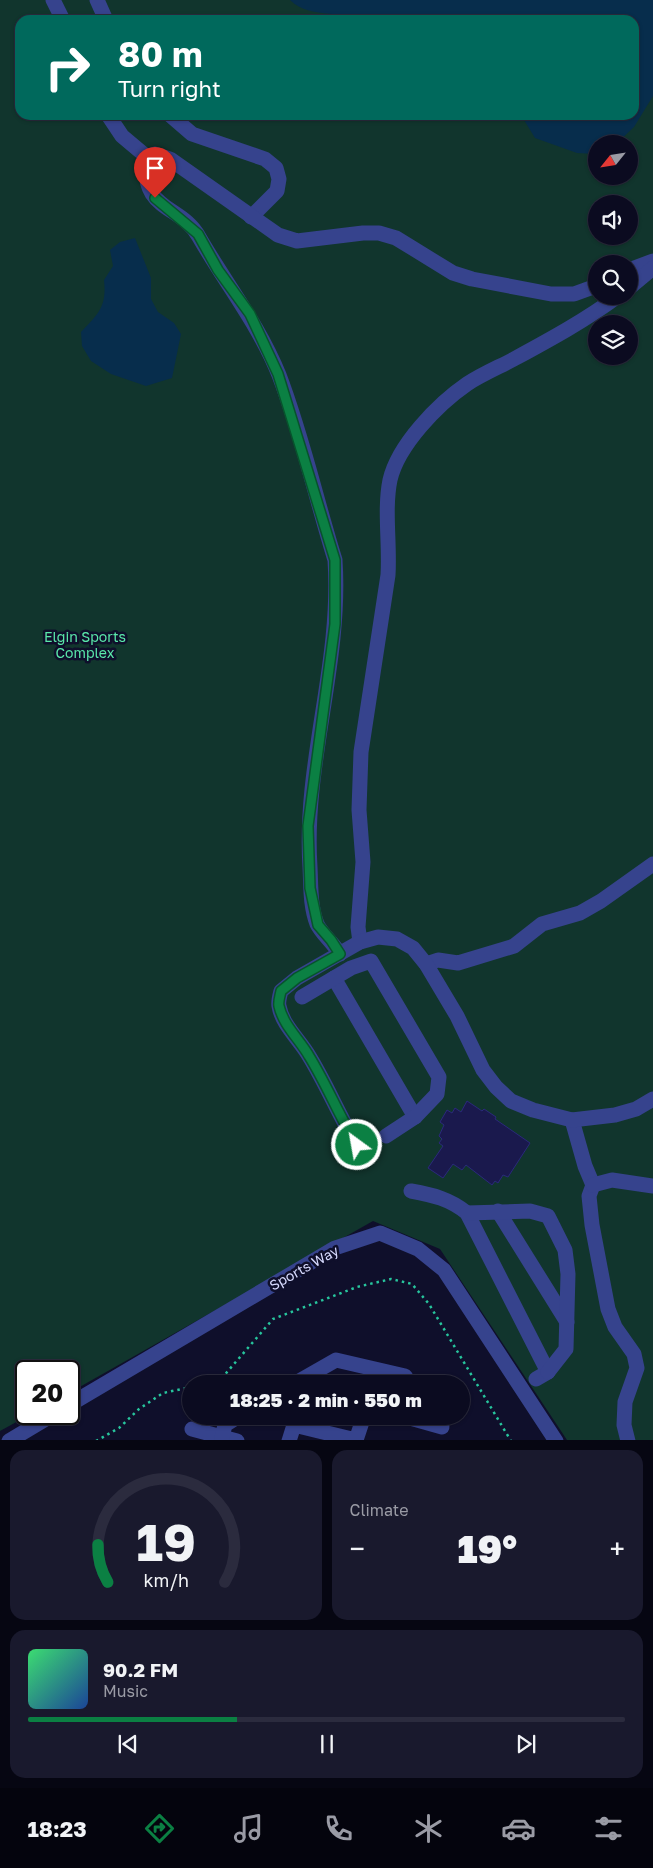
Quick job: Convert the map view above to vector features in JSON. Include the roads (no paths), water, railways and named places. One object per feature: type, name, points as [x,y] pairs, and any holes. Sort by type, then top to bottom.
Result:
[{"type":"street","points":[[53,0],[60,15]]},
{"type":"street","points":[[97,0],[104,15]]},
{"type":"street","points":[[111,120],[122,136],[147,157],[148,184],[155,198],[198,234],[218,270],[250,314],[278,374],[335,560],[337,583],[335,627],[308,826],[310,888],[318,925],[340,954]]},
{"type":"street","points":[[176,120],[192,134],[265,159],[276,168],[280,179],[277,191],[251,217]]},
{"type":"street","points":[[147,157],[155,154],[170,159],[278,235],[297,241],[363,233],[379,233],[396,238],[453,274],[551,294],[574,294],[588,289]]},
{"type":"street","points":[[638,266],[653,260]]},
{"type":"street","points":[[638,280],[653,268]]},
{"type":"street","points":[[360,942],[358,928],[363,862],[358,810],[361,752],[364,719],[388,575],[390,543],[387,500],[390,479],[398,458],[428,419],[467,384],[550,339],[604,305]]},
{"type":"street","points":[[426,964],[438,960],[458,963],[514,946],[542,924],[580,913],[601,901],[653,864]]},
{"type":"street","points":[[357,1145],[308,1054],[290,1030],[278,1006],[281,991],[297,978],[360,942],[378,937],[396,939],[413,948],[426,964],[457,1016],[483,1070],[496,1087],[512,1101],[533,1110],[572,1120],[615,1115],[636,1109],[653,1099]]},
{"type":"street","points":[[302,997],[351,968],[371,961],[438,1077],[437,1094],[415,1117],[386,1136]]},
{"type":"street","points":[[334,978],[415,1117]]},
{"type":"street","points":[[572,1120],[585,1166],[593,1184],[589,1196],[591,1215],[608,1309],[615,1327],[634,1354],[637,1368],[625,1402],[624,1425],[628,1440]]},
{"type":"street","points":[[593,1184],[612,1180],[653,1186]]},
{"type":"street","points":[[412,1191],[436,1195],[454,1203],[467,1213],[542,1375],[566,1349],[568,1274],[565,1250],[548,1216],[530,1211],[467,1213]]},
{"type":"street","points":[[498,1211],[567,1322]]},
{"type":"street","name":"Sports Way","points":[[80,1399],[335,1248],[380,1233],[418,1249],[444,1270],[556,1440]]},
{"type":"street","points":[[311,1375],[336,1360],[401,1375]]},
{"type":"street","points":[[9,1440],[35,1425]]},
{"type":"street","points":[[225,1425],[230,1439]]},
{"type":"street","points":[[289,1440],[294,1425]]},
{"type":"street","points":[[310,1425],[356,1440],[361,1425]]},
{"type":"street","points":[[192,1429],[230,1439]]},
{"type":"water","points":[[290,0],[653,0],[653,96],[639,119],[639,15],[352,15],[308,10]]},
{"type":"water","points":[[524,120],[638,120],[626,135],[588,135],[588,154],[577,153],[535,138]]},
{"type":"water","points":[[135,238],[151,278],[151,299],[158,312],[174,323],[181,334],[172,378],[146,386],[111,374],[91,361],[82,346],[81,332],[97,315],[103,304],[104,280],[113,266],[110,250],[120,242]]},
{"type":"park label","name":"Elgin Sports Complex","points":[[85,646]]}]
